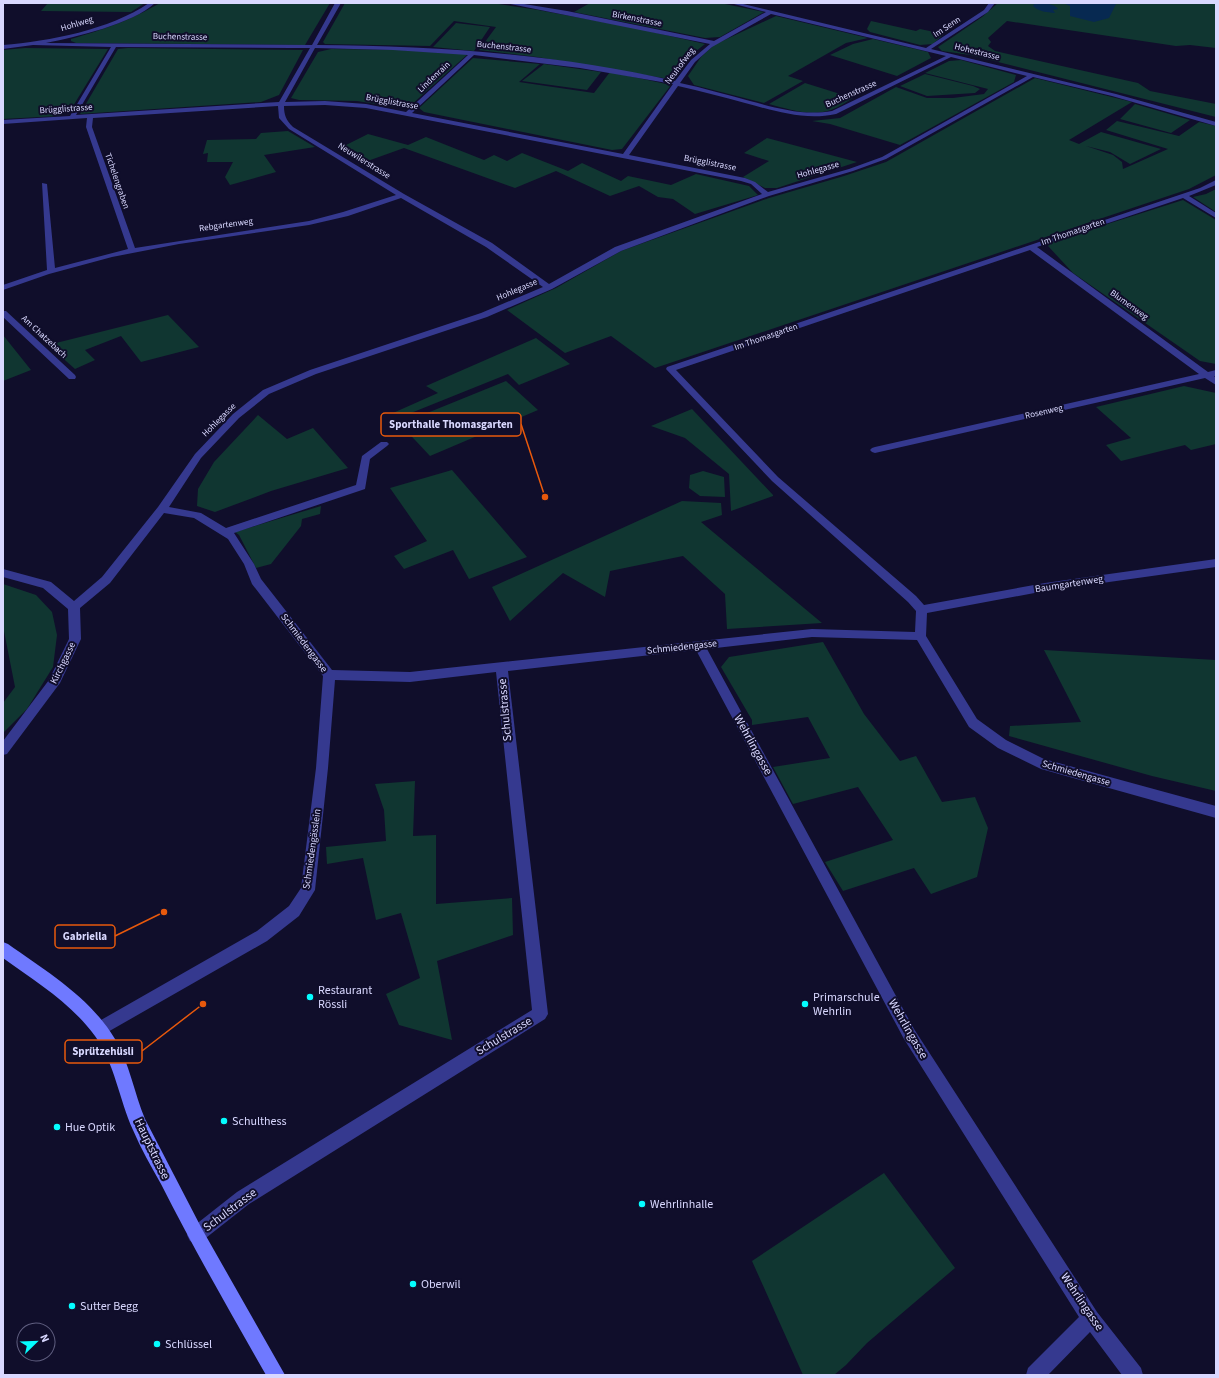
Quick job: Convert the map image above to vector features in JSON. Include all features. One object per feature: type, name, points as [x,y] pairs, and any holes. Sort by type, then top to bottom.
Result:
[{"type":"main road","name":"Hauptstrasse","points":[[3,949],[67,995],[99,1029],[110,1045],[121,1070],[130,1103],[139,1125],[196,1235],[276,1375]]},
{"type":"street","name":"Hohlweg","points":[[3,47],[57,40],[119,21],[152,3]]},
{"type":"street","points":[[281,104],[338,3]]},
{"type":"street","name":"Birkenstrasse","points":[[509,3],[526,4],[714,43]]},
{"type":"street","name":"Hohestrasse","points":[[734,3],[1114,95],[1216,124]]},
{"type":"street","name":"Im Senn","points":[[928,49],[986,11],[992,3]]},
{"type":"street","name":"Neuhofweg","points":[[626,155],[693,61],[703,51],[714,43],[770,12]]},
{"type":"street","name":"Buchenstrasse","points":[[35,44],[368,48],[473,53],[567,64],[678,84],[801,116],[825,115],[842,109],[952,56]]},
{"type":"street","points":[[72,117],[116,46]]},
{"type":"street","name":"Lindenrain","points":[[407,114],[473,53]]},
{"type":"street","name":"Hohlegasse","points":[[74,607],[106,580],[162,509],[198,456],[236,416],[266,392],[313,372],[484,315],[550,287],[618,249],[767,195],[851,170],[884,158],[1032,75]]},
{"type":"street","name":"Brügglistrasse","points":[[3,122],[281,104],[347,104],[626,155],[743,179],[752,183],[767,195]]},
{"type":"street","name":"Neuwilerstrasse","points":[[281,104],[280,113],[283,120],[291,128],[402,195],[489,245],[526,272],[550,287]]},
{"type":"street","name":"Tichelengraben","points":[[90,116],[89,127],[132,251]]},
{"type":"street","name":"Im Thomasgarten","points":[[922,610],[912,599],[775,480],[670,369],[1202,189],[1216,182]]},
{"type":"street","points":[[44,184],[51,272]]},
{"type":"street","name":"Rebgartenweg","points":[[3,288],[51,272],[132,251],[179,242],[326,219],[366,208],[402,195]]},
{"type":"street","points":[[1183,195],[1216,216]]},
{"type":"street","name":"Blumenweg","points":[[1030,246],[1213,376]]},
{"type":"street","name":"Am Chatzebach","points":[[3,313],[72,377]]},
{"type":"street","name":"Rosenweg","points":[[874,450],[1213,376]]},
{"type":"street","points":[[224,532],[361,487],[365,458],[384,444]]},
{"type":"street","name":"Schmiedengasse","points":[[162,509],[197,515],[232,536],[249,564],[256,581],[329,675],[410,677],[812,633],[920,636],[973,723],[1002,744],[1042,764],[1216,812]]},
{"type":"street","name":"Baumgartenweg","points":[[922,610],[1045,587],[1216,563]]},
{"type":"street","points":[[3,573],[47,586],[74,607]]},
{"type":"street","name":"Kirchgasse","points":[[3,750],[54,683],[75,639],[74,607]]},
{"type":"street","points":[[920,636],[922,610]]},
{"type":"street","name":"Wehrlingasse","points":[[699,645],[909,1034],[1091,1318],[1134,1375]]},
{"type":"street","name":"Schulstrasse","points":[[196,1235],[243,1198],[540,1014],[522,855],[510,769],[502,668]]},
{"type":"street","name":"Schmiedengässlein","points":[[99,1029],[262,936],[294,911],[308,890],[322,768],[329,675]]},
{"type":"street","points":[[1035,1375],[1091,1318]]},
{"type":"green space","points":[[48,3],[145,3],[131,12],[41,11]]},
{"type":"green space","points":[[160,3],[330,3],[305,45],[76,43],[71,41],[71,39],[127,20]]},
{"type":"green space","points":[[345,3],[492,3],[635,28],[705,44],[686,59],[675,80],[537,57],[479,50],[496,27],[454,21],[430,46],[325,44],[323,42]]},
{"type":"green space","points":[[590,3],[720,3],[764,12],[720,37],[705,38],[574,12]]},
{"type":"green space","points":[[998,3],[1216,3],[1216,48],[1190,45],[1176,46],[1007,21],[988,38],[991,42],[988,46],[995,51],[1138,83],[1150,91],[1216,104],[1216,117],[970,55],[942,51],[938,47],[982,17]]},
{"type":"green space","points":[[776,16],[868,38],[846,43],[788,76],[803,81],[764,103],[694,85],[688,76],[701,57],[714,45]]},
{"type":"green space","points":[[871,21],[916,31],[920,29],[944,34],[933,44],[920,45],[870,32],[867,29]]},
{"type":"green space","points":[[456,23],[490,27],[474,51],[433,47]]},
{"type":"green space","points":[[873,39],[928,52],[931,58],[897,76],[830,55],[853,44]]},
{"type":"green space","points":[[25,48],[108,49],[70,111],[59,116],[3,119],[3,50]]},
{"type":"green space","points":[[118,49],[303,50],[279,95],[261,102],[80,114]]},
{"type":"green space","points":[[331,49],[403,50],[468,54],[410,106],[396,107],[357,101],[299,100],[291,98],[318,52]]},
{"type":"green space","points":[[473,58],[540,64],[519,82],[594,93],[610,72],[671,85],[622,149],[612,150],[424,112],[419,108]]},
{"type":"green space","points":[[961,60],[1016,75],[1014,82],[900,145],[830,124],[812,121],[840,118],[896,87],[927,98],[953,98],[984,94],[988,89],[925,73],[949,61]]},
{"type":"green space","points":[[544,64],[601,72],[587,90],[522,81]]},
{"type":"green space","points":[[925,74],[980,89],[975,93],[927,96],[900,86]]},
{"type":"green space","points":[[1035,78],[1132,102],[1069,140],[1079,144],[1101,132],[1161,149],[1130,164],[1110,152],[1086,146],[1113,155],[1122,162],[1123,169],[1168,149],[1106,130],[1117,121],[1179,136],[1199,122],[1216,126],[1216,175],[1189,189],[655,368],[611,336],[565,353],[507,310],[556,288],[621,251],[769,198],[886,162]]},
{"type":"green space","points":[[805,83],[853,98],[831,110],[816,113],[800,112],[769,104]]},
{"type":"green space","points":[[1135,104],[1190,120],[1171,133],[1120,119]]},
{"type":"green space","points":[[288,131],[315,147],[264,155],[276,172],[230,185],[225,177],[233,162],[207,162],[208,153],[203,154],[207,140],[256,139],[261,133]]},
{"type":"green space","points":[[368,134],[408,145],[426,137],[484,160],[494,155],[507,161],[522,153],[568,171],[582,163],[621,181],[628,176],[671,185],[696,174],[749,186],[758,195],[695,214],[673,199],[658,197],[639,186],[610,196],[556,171],[515,188],[404,148],[362,163],[342,147]]},
{"type":"green space","points":[[767,138],[857,162],[777,188],[765,188],[743,177],[769,161],[744,153]]},
{"type":"green space","points":[[1216,189],[1216,212],[1193,197],[1206,194]]},
{"type":"green space","points":[[1183,200],[1216,220],[1216,364],[1200,361],[1073,273],[1048,246],[1051,242]]},
{"type":"green space","points":[[168,315],[199,347],[141,362],[121,336],[85,350],[95,360],[75,369],[48,345]]},
{"type":"green space","points":[[3,335],[31,370],[3,381]]},
{"type":"green space","points":[[536,338],[570,364],[519,385],[508,374],[396,419],[393,413],[438,393],[426,386]]},
{"type":"green space","points":[[506,381],[538,410],[430,456],[400,424]]},
{"type":"green space","points":[[1184,386],[1216,393],[1216,444],[1191,450],[1185,445],[1121,461],[1106,445],[1131,438],[1096,407]]},
{"type":"green space","points":[[692,409],[773,496],[731,511],[729,474],[685,438],[651,426]]},
{"type":"green space","points":[[258,415],[287,439],[313,428],[348,468],[271,491],[215,512],[197,506],[198,489],[214,462]]},
{"type":"green space","points":[[452,470],[527,557],[469,579],[453,550],[404,569],[394,556],[427,541],[390,488]]},
{"type":"green space","points":[[703,471],[724,477],[725,497],[700,496],[689,488],[690,475]]},
{"type":"green space","points":[[682,501],[721,503],[722,515],[701,522],[822,623],[727,629],[725,594],[683,556],[610,571],[605,597],[563,573],[510,621],[492,587]]},
{"type":"green space","points":[[321,506],[320,514],[302,519],[301,526],[271,564],[256,568],[239,535],[235,532]]},
{"type":"green space","points":[[3,584],[36,595],[52,612],[57,635],[53,667],[27,709],[3,733],[3,703],[15,687],[3,626]]},
{"type":"green space","points":[[823,642],[864,714],[900,761],[916,756],[942,802],[975,797],[988,828],[977,877],[931,894],[914,868],[843,891],[825,862],[893,840],[858,787],[793,804],[773,767],[830,758],[808,717],[752,725],[752,720],[721,667],[729,657]]},
{"type":"green space","points":[[1044,650],[1216,660],[1216,791],[1152,776],[1009,736],[1010,726],[1081,722]]},
{"type":"green space","points":[[415,781],[413,836],[436,835],[436,904],[512,898],[513,935],[437,961],[452,1040],[399,1025],[386,994],[420,978],[401,913],[376,920],[363,858],[327,864],[326,847],[386,841],[384,810],[375,784]]},
{"type":"green space","points":[[884,1173],[955,1268],[867,1343],[834,1375],[803,1375],[752,1261]]},
{"type":"water","points":[[1035,3],[1051,4],[1058,9],[1053,10],[1055,13],[1043,11],[1033,6]]},
{"type":"water","points":[[1063,3],[1116,4],[1109,18],[1094,22],[1070,16],[1070,6]]},
{"type":"place","name":"Sporthalle Thomasgarten","points":[[545,497]]},
{"type":"place","name":"Gabriella","points":[[164,912]]},
{"type":"place","name":"Restaurant Rössli","points":[[310,997]]},
{"type":"place","name":"Sprützehüsli","points":[[203,1004]]},
{"type":"place","name":"Primarschule Wehrlin","points":[[805,1004]]},
{"type":"place","name":"Schulthess","points":[[224,1121]]},
{"type":"place","name":"Hue Optik","points":[[57,1127]]},
{"type":"place","name":"Wehrlinhalle","points":[[642,1204]]},
{"type":"place","name":"Oberwil","points":[[413,1284]]},
{"type":"place","name":"Sutter Begg","points":[[72,1306]]},
{"type":"place","name":"Schlüssel","points":[[157,1344]]}]
